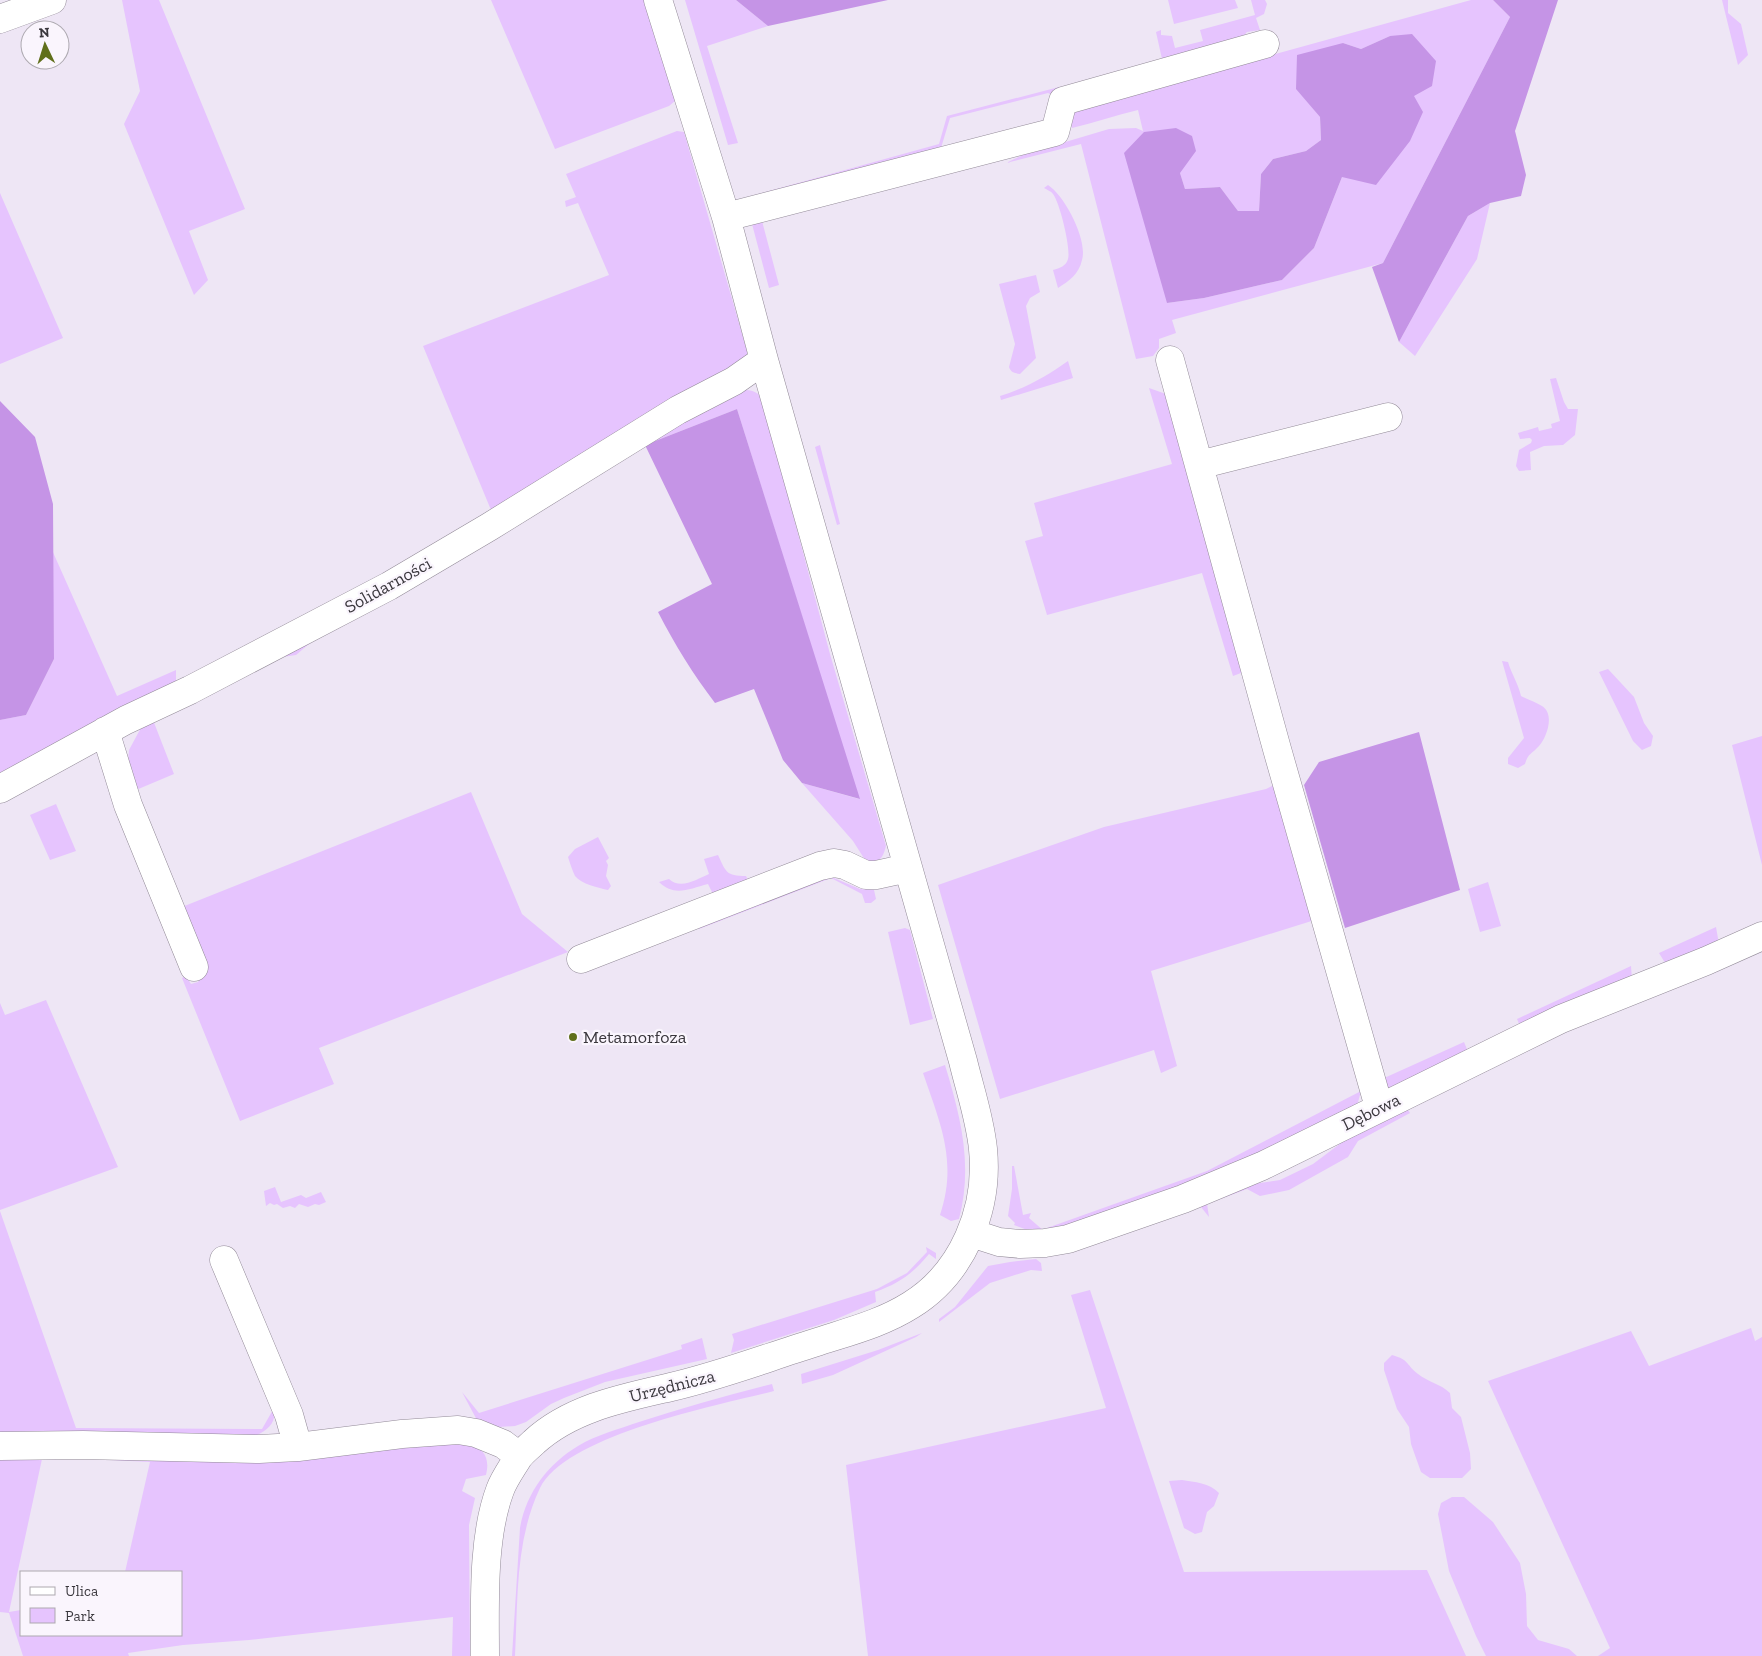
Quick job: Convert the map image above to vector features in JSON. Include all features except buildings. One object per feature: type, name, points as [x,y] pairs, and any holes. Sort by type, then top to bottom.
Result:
[{"type":"street","points":[[0,19],[52,0]]},
{"type":"street","name":"Urzędnicza","points":[[485,1656],[487,1561],[490,1523],[500,1488],[519,1456],[544,1433],[568,1418],[600,1404],[702,1380],[880,1321],[911,1305],[937,1285],[959,1258],[971,1233],[981,1204],[984,1178],[983,1149],[977,1116],[764,360],[726,218],[658,0]]},
{"type":"street","points":[[726,218],[1055,132],[1063,101],[1265,44]]},
{"type":"street","name":"Solidarności","points":[[0,789],[105,730],[190,690],[389,586],[489,527],[678,410],[734,382],[764,360]]},
{"type":"street","points":[[1170,360],[1379,1107]]},
{"type":"street","points":[[1199,465],[1388,417]]},
{"type":"street","points":[[105,730],[128,805],[194,967]]},
{"type":"street","points":[[580,960],[820,866],[834,863],[845,865],[866,875],[908,868]]},
{"type":"street","name":"Dębowa","points":[[971,1233],[999,1242],[1020,1244],[1045,1243],[1068,1239],[1183,1199],[1262,1166],[1560,1019],[1706,961],[1762,936]]},
{"type":"street","points":[[224,1260],[289,1415],[298,1447]]},
{"type":"street","points":[[0,1446],[74,1445],[259,1449],[298,1447],[402,1434],[458,1430],[476,1432],[504,1444],[519,1456]]},
{"type":"green space","points":[[122,0],[159,0],[245,209],[189,231],[208,280],[194,295],[124,124],[140,91]]},
{"type":"green space","points":[[491,0],[645,0],[675,101],[669,106],[555,149]]},
{"type":"green space","points":[[685,0],[736,0],[768,26],[707,46],[738,143],[728,145]]},
{"type":"green space","points":[[1168,0],[1235,0],[1238,8],[1174,24]]},
{"type":"green space","points":[[1251,0],[1265,0],[1267,4],[1264,14],[1256,18],[1260,30],[1247,32],[1239,41],[1162,59],[1156,32],[1161,30],[1161,35],[1172,36],[1175,48],[1203,41],[1200,30],[1255,15]]},
{"type":"green space","points":[[1471,0],[1493,0],[1510,17],[1383,263],[1172,320],[1176,333],[1159,339],[1159,348],[1153,356],[1136,359],[1081,144],[1006,163],[1025,154],[1109,129],[1136,128],[1143,131],[1138,110],[1072,128],[1070,119],[1072,110]],"holes":[[[1390,36],[1414,96],[1342,177],[1314,248],[1282,280],[1204,298],[1167,303],[1177,128],[1180,173],[1185,189],[1220,187],[1238,211],[1259,211],[1261,174],[1273,159],[1306,151],[1321,140],[1320,117],[1296,88],[1343,43],[1361,49]]]},
{"type":"green space","points":[[1722,0],[1728,0],[1728,13],[1741,24],[1748,55],[1738,65]]},
{"type":"green space","points":[[1059,87],[1058,98],[1048,93],[950,118],[941,148],[786,191],[755,195],[939,144],[947,116]]},
{"type":"green space","points":[[677,131],[684,132],[747,351],[747,359],[491,510],[423,346],[609,275],[578,203],[566,207],[565,201],[576,197],[566,174]]},
{"type":"green space","points":[[1048,185],[1068,208],[1074,219],[1082,241],[1083,251],[1081,265],[1076,273],[1070,280],[1058,288],[1053,270],[1066,263],[1069,254],[1062,216],[1056,199],[1052,193],[1044,188]]},
{"type":"green space","points":[[0,193],[63,338],[0,364]]},
{"type":"green space","points":[[1490,203],[1477,259],[1415,356],[1399,342],[1468,216]]},
{"type":"green space","points":[[762,221],[779,285],[769,288],[752,224]]},
{"type":"green space","points":[[1036,275],[1040,292],[1030,298],[1026,306],[1036,358],[1020,374],[1012,372],[1009,367],[1015,344],[999,284]]},
{"type":"green space","points":[[1068,361],[1073,378],[1001,400],[1000,396],[1036,381]]},
{"type":"green space","points":[[1556,378],[1568,409],[1578,409],[1575,435],[1563,445],[1544,446],[1530,452],[1531,470],[1519,471],[1516,466],[1519,450],[1531,443],[1532,440],[1530,438],[1520,439],[1518,433],[1538,427],[1539,431],[1552,428],[1551,424],[1560,421],[1550,379]]},
{"type":"green space","points":[[1149,388],[1166,394],[1249,670],[1233,676],[1202,573],[1047,615],[1025,541],[1043,536],[1034,503],[1172,464]]},
{"type":"green space","points":[[743,390],[754,391],[762,398],[830,654],[886,846],[882,857],[875,861],[867,863],[853,841],[802,783],[859,799],[737,409],[645,445],[642,442]]},
{"type":"green space","points":[[820,445],[840,524],[837,525],[815,447]]},
{"type":"green space","points":[[52,550],[117,696],[176,670],[176,681],[172,687],[0,777],[0,720],[26,715],[54,659]]},
{"type":"green space","points":[[316,638],[296,655],[276,658],[153,720],[174,774],[136,790],[182,907],[471,792],[522,914],[568,952],[319,1048],[334,1084],[240,1121],[182,978],[186,976],[191,984],[198,982],[204,971],[127,772],[129,750],[143,724]]},
{"type":"green space","points":[[1502,661],[1508,662],[1521,696],[1542,706],[1548,714],[1549,720],[1542,742],[1529,756],[1525,764],[1518,768],[1508,764],[1508,758],[1524,738]]},
{"type":"green space","points":[[1608,669],[1634,697],[1644,723],[1653,736],[1651,746],[1642,750],[1633,741],[1599,672]]},
{"type":"green space","points":[[1762,736],[1762,865],[1732,745]]},
{"type":"green space","points":[[1274,785],[1318,919],[1151,971],[1177,1066],[1161,1073],[1154,1050],[1000,1099],[938,885],[1104,827],[1266,789]]},
{"type":"green space","points":[[56,804],[76,851],[50,860],[30,815]]},
{"type":"green space","points":[[598,837],[609,858],[606,861],[608,865],[606,876],[611,886],[608,890],[590,885],[578,879],[574,874],[568,857],[575,849]]},
{"type":"green space","points":[[718,855],[730,874],[746,876],[749,882],[714,896],[708,884],[688,890],[676,891],[665,887],[659,882],[669,879],[679,884],[684,884],[709,874],[704,859]]},
{"type":"green space","points":[[829,876],[860,889],[874,890],[876,899],[871,903],[865,903],[862,894],[831,878],[699,929],[698,925]]},
{"type":"green space","points":[[1488,882],[1501,926],[1480,932],[1468,889]]},
{"type":"green space","points":[[1716,927],[1719,944],[1667,966],[1659,953]]},
{"type":"green space","points":[[905,928],[910,930],[933,1019],[910,1025],[888,932]]},
{"type":"green space","points":[[1631,966],[1632,980],[1521,1028],[1517,1019]]},
{"type":"green space","points":[[46,1000],[118,1167],[0,1210],[0,1003],[5,1015]]},
{"type":"green space","points":[[1464,1042],[1469,1054],[1388,1091],[1382,1079]]},
{"type":"green space","points":[[945,1065],[960,1123],[965,1161],[965,1180],[959,1219],[951,1221],[940,1215],[947,1177],[945,1142],[923,1073]]},
{"type":"green space","points":[[1361,1091],[1357,1106],[1250,1160],[1052,1234],[1030,1231],[1014,1225],[1015,1223],[1008,1216],[1012,1189],[1012,1166],[1014,1166],[1023,1215],[1031,1213],[1029,1218],[1044,1231],[1047,1228],[1207,1171]]},
{"type":"green space","points":[[1406,1107],[1410,1113],[1358,1141],[1348,1157],[1289,1190],[1260,1196],[1247,1189],[1207,1204],[1209,1217],[1201,1207],[1201,1202],[1253,1184],[1280,1180],[1313,1164],[1357,1131]]},
{"type":"green space","points":[[275,1187],[281,1202],[301,1195],[306,1198],[321,1192],[326,1202],[308,1207],[299,1204],[295,1208],[290,1206],[283,1208],[277,1204],[270,1203],[266,1206],[264,1191]]},
{"type":"green space","points":[[0,1211],[76,1428],[262,1429],[274,1408],[275,1413],[271,1425],[257,1435],[0,1437]]},
{"type":"green space","points":[[926,1247],[936,1253],[936,1259],[929,1254],[905,1277],[875,1292],[876,1302],[834,1320],[731,1353],[734,1340],[732,1334],[877,1289],[907,1273],[927,1252]]},
{"type":"green space","points":[[1036,1259],[1041,1263],[1042,1271],[1031,1270],[990,1283],[939,1322],[939,1319],[955,1307],[988,1266]]},
{"type":"green space","points":[[1090,1290],[1184,1572],[1427,1570],[1466,1656],[868,1656],[846,1465],[1106,1408],[1071,1295]]},
{"type":"green space","points":[[1751,1328],[1755,1341],[1762,1337],[1762,1656],[1598,1656],[1610,1648],[1488,1381],[1631,1331],[1649,1366]]},
{"type":"green space","points":[[922,1333],[833,1375],[802,1384],[801,1374],[878,1350]]},
{"type":"green space","points":[[702,1338],[707,1359],[605,1382],[551,1404],[526,1422],[515,1426],[498,1427],[478,1422],[462,1392],[479,1413],[682,1349],[681,1345]]},
{"type":"green space","points":[[1392,1355],[1402,1359],[1418,1374],[1443,1387],[1450,1393],[1452,1408],[1461,1417],[1470,1453],[1471,1469],[1462,1478],[1430,1478],[1421,1472],[1411,1444],[1409,1427],[1397,1409],[1384,1370],[1384,1363]]},
{"type":"green space","points":[[772,1384],[774,1391],[682,1414],[611,1438],[580,1452],[555,1469],[540,1488],[526,1529],[519,1570],[515,1656],[512,1656],[520,1528],[523,1515],[533,1491],[557,1461],[578,1446],[600,1435],[689,1407]]},
{"type":"green space","points":[[440,1440],[475,1446],[485,1456],[487,1464],[486,1475],[466,1479],[462,1491],[475,1498],[469,1525],[470,1656],[452,1656],[453,1617],[249,1640],[183,1645],[128,1653],[129,1656],[23,1656],[9,1613],[0,1612],[0,1454],[58,1453],[56,1460],[42,1459],[9,1612],[20,1610],[20,1636],[182,1636],[182,1571],[125,1571],[150,1462],[111,1460],[111,1454]]},
{"type":"green space","points":[[1182,1480],[1207,1485],[1219,1493],[1214,1506],[1207,1512],[1202,1532],[1195,1534],[1184,1528],[1169,1481]]},
{"type":"green space","points":[[1452,1497],[1464,1497],[1493,1522],[1520,1563],[1526,1594],[1527,1626],[1538,1640],[1569,1649],[1577,1656],[1486,1656],[1449,1571],[1438,1514],[1441,1503]]},
{"type":"shaded area","points":[[736,0],[888,0],[768,26]]},
{"type":"shaded area","points":[[1493,0],[1558,0],[1515,131],[1526,175],[1521,196],[1490,203],[1468,216],[1399,342],[1372,267],[1383,263],[1510,17]]},
{"type":"shaded area","points":[[1412,34],[1436,61],[1432,86],[1414,96],[1423,112],[1410,141],[1376,185],[1342,177],[1314,248],[1282,280],[1204,298],[1167,303],[1124,153],[1144,132],[1176,128],[1192,136],[1196,151],[1180,173],[1185,189],[1220,187],[1238,211],[1259,211],[1261,174],[1273,159],[1306,151],[1321,140],[1320,117],[1296,89],[1297,55],[1343,43],[1361,49],[1390,36]]},
{"type":"shaded area","points":[[0,401],[35,437],[53,504],[54,659],[26,715],[0,720]]},
{"type":"shaded area","points":[[737,409],[860,799],[802,783],[783,760],[754,689],[715,703],[685,659],[658,612],[712,584],[645,445]]},
{"type":"shaded area","points":[[1419,732],[1460,890],[1345,928],[1304,785],[1319,762]]},
{"type":"place","name":"Metamorfoza","points":[[573,1037]]}]
